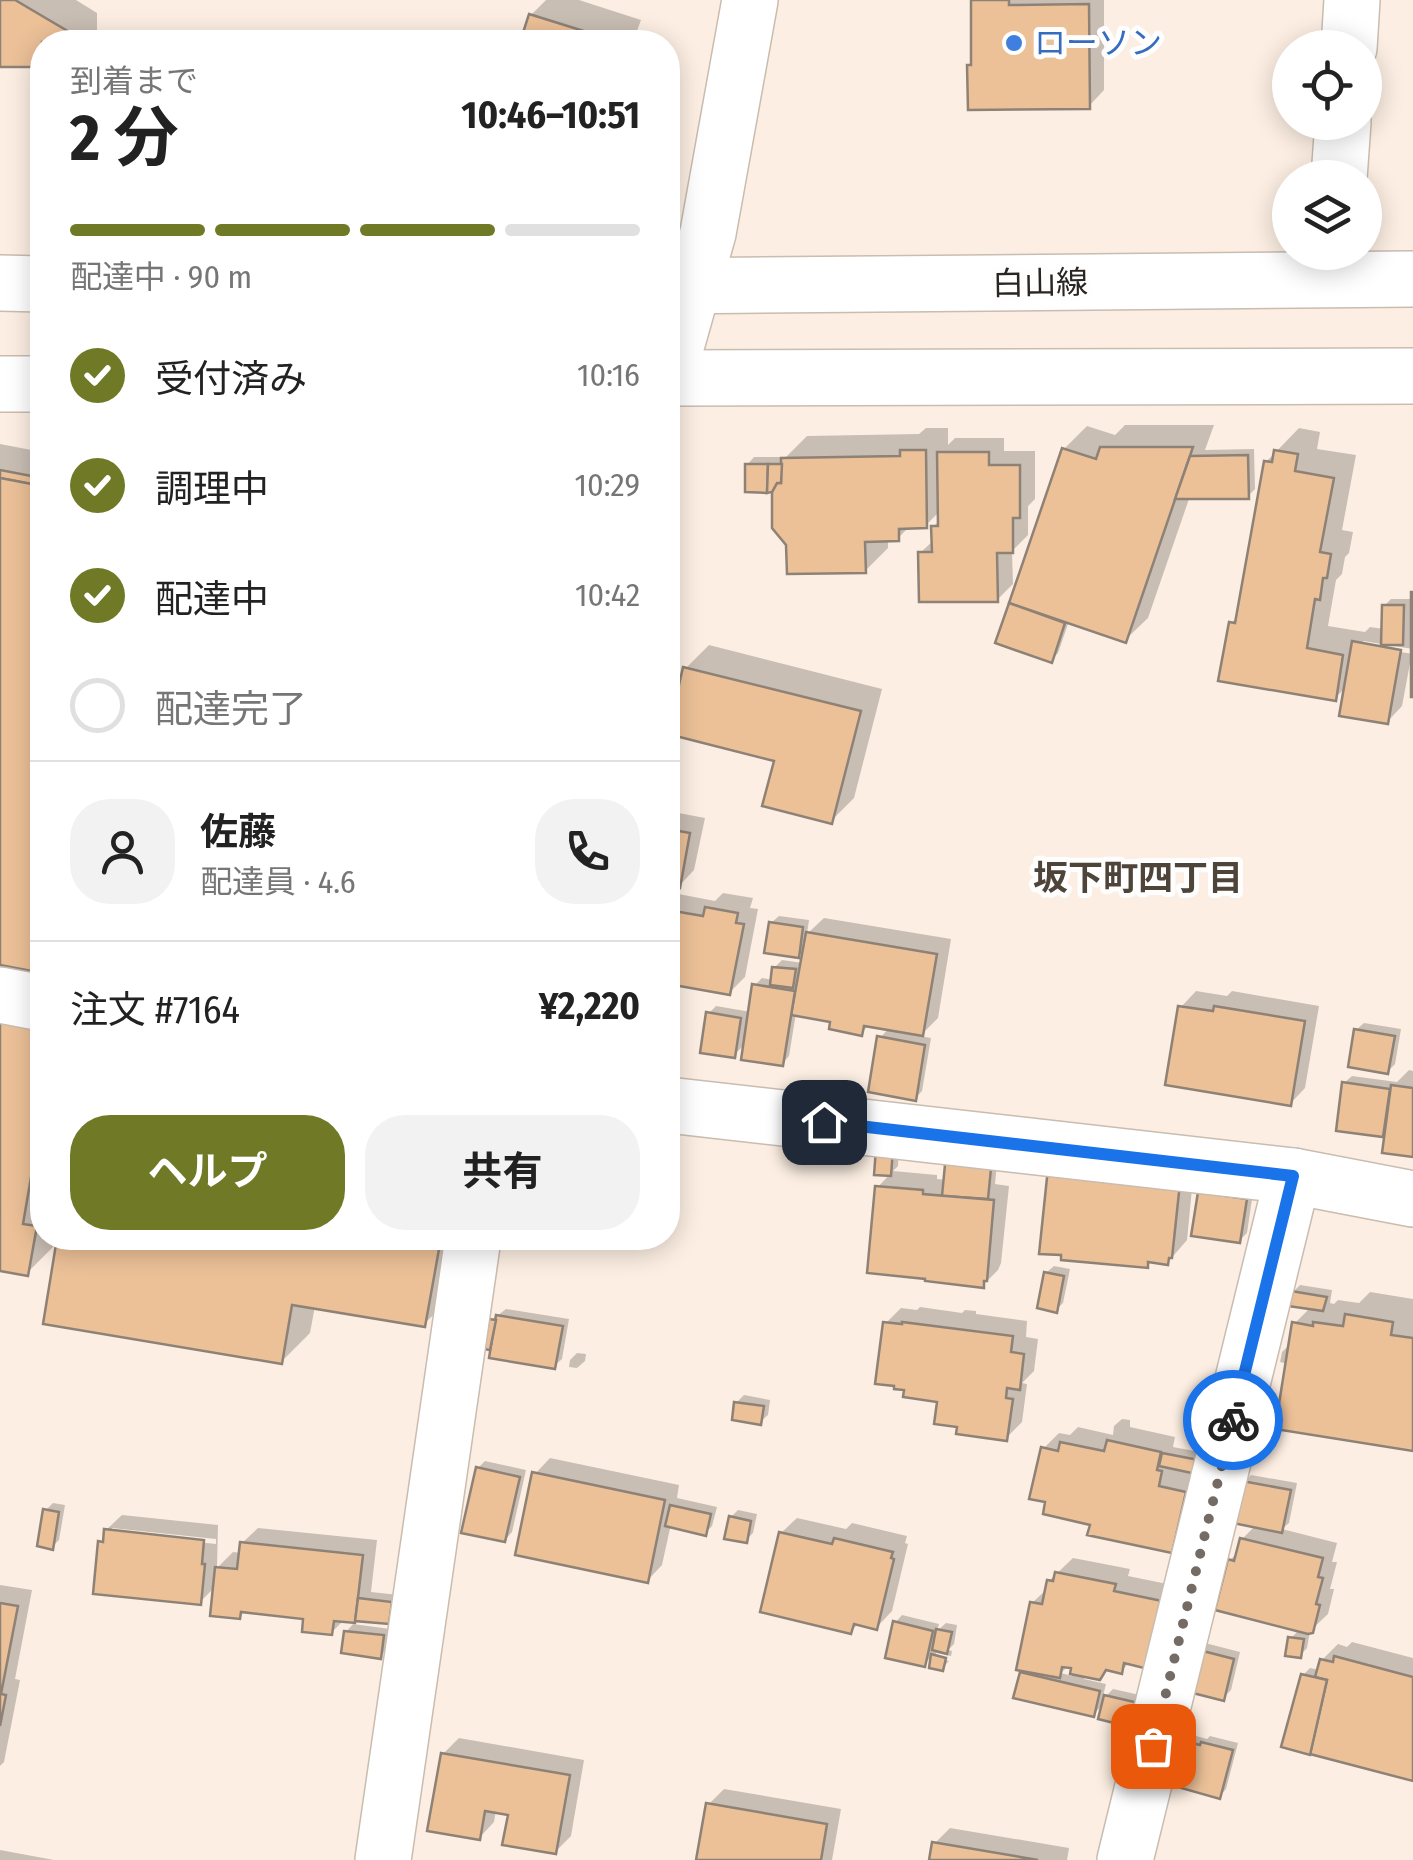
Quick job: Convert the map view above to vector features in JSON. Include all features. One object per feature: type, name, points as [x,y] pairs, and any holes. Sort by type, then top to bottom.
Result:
[{"type":"street","points":[[680,286],[708,234],[750,0]]},
{"type":"street","points":[[1350,30],[1352,0]]},
{"type":"street","name":"白山線","points":[[680,286],[1272,268]]},
{"type":"street","name":"白山線","points":[[1360,270],[1413,278]]},
{"type":"street","points":[[0,284],[30,284]]},
{"type":"street","points":[[680,376],[1413,376]]},
{"type":"street","points":[[0,384],[30,384]]},
{"type":"street","points":[[0,995],[30,1001]]},
{"type":"street","points":[[680,1105],[1293,1176],[1413,1200]]},
{"type":"street","points":[[1126,1860],[1293,1176]]},
{"type":"street","points":[[388,1859],[472,1250]]},
{"type":"building","points":[[0,0],[15,0],[66,30],[30,30],[30,67],[0,67]]},
{"type":"building","points":[[971,0],[1009,0],[1009,5],[1089,4],[1090,109],[968,110]]},
{"type":"building","points":[[529,14],[580,30],[524,30]]},
{"type":"building","points":[[1100,447],[1193,447],[1126,643],[1009,603],[1062,448],[1096,459]]},
{"type":"building","points":[[900,450],[926,450],[927,528],[899,529],[899,541],[865,542],[866,573],[787,574],[786,545],[772,528],[772,492],[781,483],[781,458],[900,456]]},
{"type":"building","points":[[1274,450],[1298,454],[1295,471],[1334,478],[1320,552],[1331,554],[1320,600],[1315,599],[1307,648],[1343,655],[1336,701],[1218,681],[1229,622],[1235,623],[1264,461],[1272,462]]},
{"type":"building","points":[[937,452],[989,452],[989,465],[1020,465],[1020,518],[1013,518],[1013,553],[997,553],[998,602],[919,602],[918,552],[932,552],[931,526],[938,526]]},
{"type":"building","points":[[1248,455],[1249,499],[1175,499],[1190,456]]},
{"type":"building","points":[[745,464],[768,464],[767,493],[745,492]]},
{"type":"building","points":[[768,464],[782,464],[781,483],[767,493]]},
{"type":"building","points":[[0,470],[30,476],[30,484],[0,478]]},
{"type":"building","points":[[0,478],[30,484],[30,971],[0,965]]},
{"type":"building","points":[[1413,592],[1413,697],[1411,697]]},
{"type":"building","points":[[1009,603],[1065,623],[1052,663],[995,643]]},
{"type":"building","points":[[1382,605],[1404,605],[1403,645],[1381,645]]},
{"type":"building","points":[[1352,641],[1401,650],[1388,724],[1339,716]]},
{"type":"building","points":[[683,667],[861,711],[832,824],[762,806],[774,761],[680,737]]},
{"type":"building","points":[[680,831],[690,833],[680,888]]},
{"type":"building","points":[[705,907],[738,913],[736,923],[744,924],[730,995],[680,986],[680,912],[703,916]]},
{"type":"building","points":[[769,922],[803,927],[799,958],[764,953]]},
{"type":"building","points":[[806,932],[937,954],[923,1036],[864,1026],[862,1036],[829,1029],[830,1022],[791,1015]]},
{"type":"building","points":[[772,967],[796,969],[793,988],[770,985]]},
{"type":"building","points":[[752,984],[795,991],[783,1066],[741,1060]]},
{"type":"building","points":[[1178,1006],[1213,1011],[1214,1006],[1305,1021],[1291,1106],[1165,1085]]},
{"type":"building","points":[[706,1012],[741,1018],[735,1058],[700,1053]]},
{"type":"building","points":[[0,1021],[30,1026],[30,1183],[23,1224],[30,1225],[33,1250],[28,1276],[0,1271]]},
{"type":"building","points":[[1354,1029],[1395,1036],[1388,1074],[1348,1067]]},
{"type":"building","points":[[877,1036],[925,1045],[916,1101],[868,1092]]},
{"type":"building","points":[[1342,1082],[1390,1089],[1383,1137],[1336,1131]]},
{"type":"building","points":[[1391,1085],[1413,1088],[1413,1157],[1382,1153]]},
{"type":"building","points":[[876,1148],[893,1149],[891,1176],[874,1175]]},
{"type":"building","points":[[946,1154],[992,1158],[988,1199],[942,1196]]},
{"type":"building","points":[[1048,1168],[1180,1183],[1168,1265],[1148,1262],[1148,1268],[1061,1260],[1061,1255],[1039,1254]]},
{"type":"building","points":[[875,1186],[994,1200],[984,1288],[867,1273]]},
{"type":"building","points":[[1198,1192],[1247,1199],[1240,1243],[1191,1236]]},
{"type":"building","points":[[55,1250],[439,1250],[425,1327],[292,1305],[282,1364],[43,1324]]},
{"type":"building","points":[[1044,1272],[1064,1276],[1057,1313],[1037,1308]]},
{"type":"building","points":[[1291,1291],[1327,1297],[1323,1311],[1288,1306]]},
{"type":"building","points":[[1345,1314],[1393,1322],[1391,1335],[1413,1338],[1413,1451],[1275,1429],[1292,1322],[1343,1326]]},
{"type":"building","points":[[496,1315],[563,1326],[555,1369],[489,1358]]},
{"type":"building","points":[[489,1319],[496,1320],[490,1350],[484,1349]]},
{"type":"building","points":[[883,1322],[1013,1336],[1011,1352],[1024,1354],[1020,1390],[1007,1388],[1006,1398],[1013,1399],[1007,1441],[956,1434],[957,1427],[934,1424],[937,1402],[903,1397],[904,1390],[875,1384]]},
{"type":"building","points":[[734,1402],[764,1406],[761,1425],[732,1420]]},
{"type":"building","points":[[1107,1440],[1161,1452],[1159,1486],[1186,1492],[1172,1553],[1087,1535],[1090,1525],[1043,1514],[1045,1502],[1029,1499],[1041,1447],[1058,1451],[1060,1442],[1104,1451]]},
{"type":"building","points":[[1162,1453],[1204,1461],[1201,1475],[1159,1466]]},
{"type":"building","points":[[476,1467],[520,1477],[505,1542],[461,1533]]},
{"type":"building","points":[[532,1472],[665,1500],[648,1583],[515,1555]]},
{"type":"building","points":[[1242,1481],[1291,1490],[1282,1533],[1233,1523]]},
{"type":"building","points":[[670,1505],[711,1514],[706,1536],[665,1526]]},
{"type":"building","points":[[43,1509],[59,1512],[53,1550],[37,1546]]},
{"type":"building","points":[[729,1516],[751,1521],[747,1543],[724,1539]]},
{"type":"building","points":[[104,1529],[204,1540],[201,1605],[93,1594],[98,1541],[103,1542]]},
{"type":"building","points":[[779,1532],[832,1544],[834,1538],[893,1552],[877,1630],[854,1624],[851,1634],[760,1612]]},
{"type":"building","points":[[1240,1538],[1323,1558],[1318,1577],[1323,1578],[1316,1604],[1320,1605],[1313,1633],[1215,1610],[1228,1559],[1234,1561]]},
{"type":"building","points":[[240,1542],[363,1555],[355,1623],[334,1621],[332,1635],[302,1632],[303,1619],[241,1612],[240,1619],[210,1616],[215,1567],[237,1569]]},
{"type":"building","points":[[1055,1572],[1116,1584],[1114,1591],[1162,1601],[1148,1669],[1124,1663],[1122,1674],[1106,1670],[1100,1680],[1070,1674],[1071,1668],[1062,1667],[1060,1678],[1016,1670],[1030,1602],[1042,1604],[1047,1580],[1053,1581]]},
{"type":"building","points":[[358,1598],[392,1602],[389,1624],[355,1621]]},
{"type":"building","points":[[0,1603],[18,1606],[1,1694],[6,1695],[0,1726]]},
{"type":"building","points":[[893,1621],[933,1631],[925,1667],[885,1658]]},
{"type":"building","points":[[936,1629],[952,1632],[947,1654],[932,1650]]},
{"type":"building","points":[[344,1631],[384,1635],[381,1659],[341,1653]]},
{"type":"building","points":[[1288,1637],[1304,1639],[1301,1658],[1285,1656]]},
{"type":"building","points":[[1195,1649],[1234,1659],[1224,1701],[1185,1691]]},
{"type":"building","points":[[931,1654],[946,1658],[943,1671],[929,1668]]},
{"type":"building","points":[[1334,1656],[1413,1677],[1413,1781],[1310,1754],[1327,1680],[1315,1677],[1320,1659],[1333,1662]]},
{"type":"building","points":[[1020,1672],[1100,1691],[1094,1717],[1013,1698]]},
{"type":"building","points":[[1301,1674],[1327,1680],[1310,1755],[1281,1747]]},
{"type":"building","points":[[1104,1695],[1143,1704],[1138,1729],[1098,1719]]},
{"type":"building","points":[[1179,1740],[1233,1750],[1220,1799],[1167,1784]]},
{"type":"building","points":[[441,1753],[570,1775],[556,1854],[502,1845],[508,1815],[485,1811],[480,1840],[427,1831]]},
{"type":"building","points":[[706,1803],[827,1824],[821,1860],[696,1860]]},
{"type":"building","points":[[932,1842],[1038,1860],[929,1860]]},
{"type":"way so far","points":[[1153,1746],[1233,1420]]},
{"type":"place","name":"ローソン","points":[[1014,43]]},
{"type":"district","name":"坂下町四丁目","points":[[1138,878]]},
{"type":"route","points":[[824,1122],[1293,1176],[1233,1420]]}]
